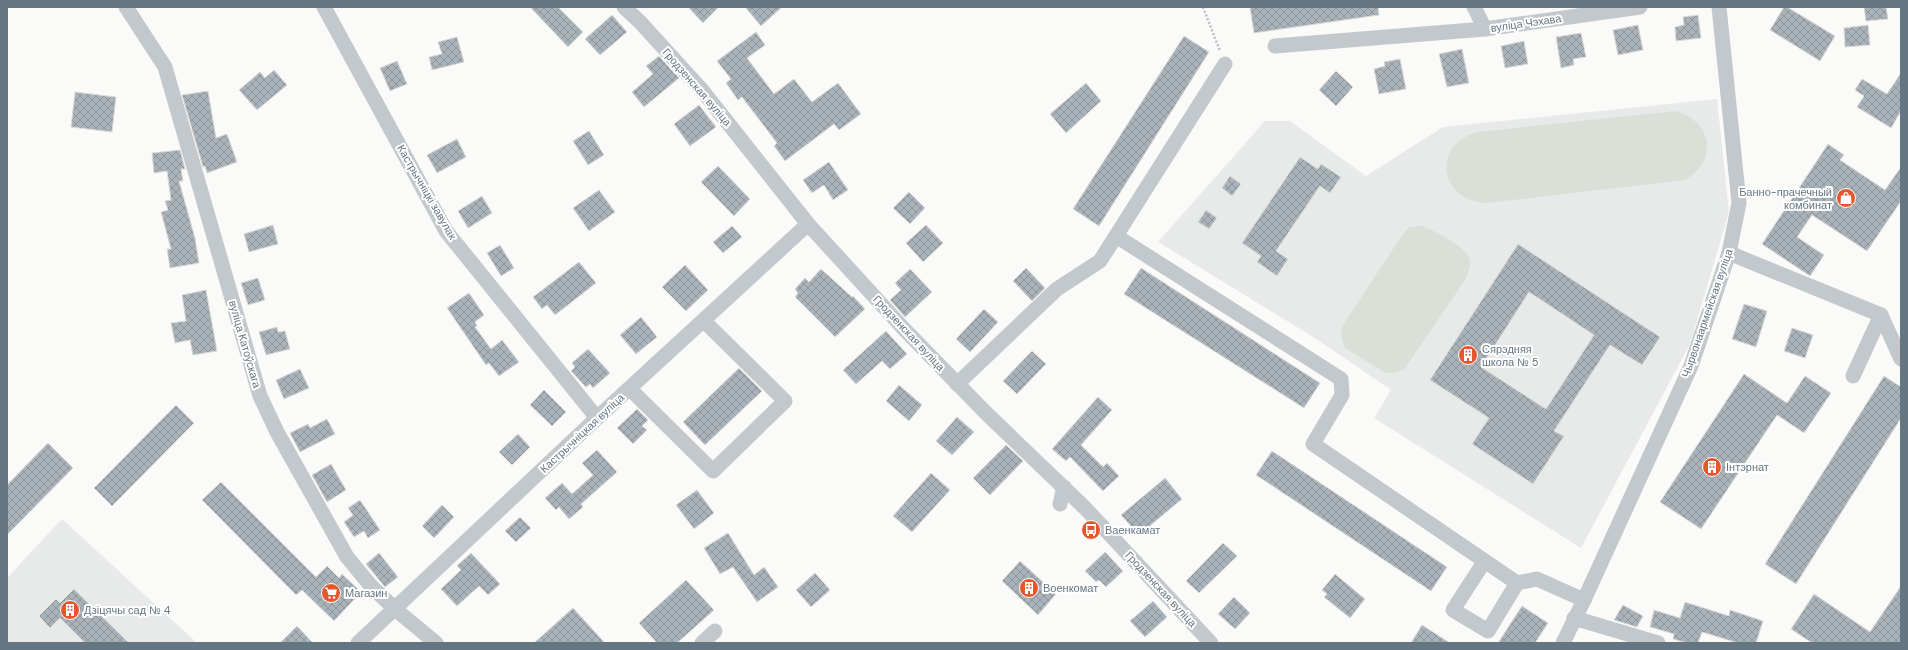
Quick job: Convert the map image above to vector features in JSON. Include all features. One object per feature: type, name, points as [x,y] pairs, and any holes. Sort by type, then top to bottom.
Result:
[{"type":"street","name":"вуліца Катоўскага","points":[[126,7],[165,67],[260,396],[277,432],[348,557],[371,586],[395,609],[436,643]]},
{"type":"street","name":"Кастрычніцкі завулак","points":[[324,7],[446,231],[597,418]]},
{"type":"street","name":"Гродзенская вуліца","points":[[624,7],[640,22],[701,89],[808,224],[904,329],[1064,487],[1211,643]]},
{"type":"street","points":[[1474,7],[1485,29]]},
{"type":"street","name":"вуліца Чэхава","points":[[1275,46],[1485,29],[1640,7]]},
{"type":"street","name":"Чырвонаармейская вуліца","points":[[1567,641],[1574,618],[1584,600],[1691,366],[1729,253],[1738,203],[1719,7]]},
{"type":"street","points":[[958,384],[1057,289],[1100,261],[1225,64]]},
{"type":"street","name":"Кастрычніцкая вуліца","points":[[358,643],[597,418],[808,224]]},
{"type":"street","points":[[1116,236],[1341,379],[1342,395],[1313,444],[1484,562],[1517,583]]},
{"type":"street","points":[[1729,253],[1881,315],[1901,359]]},
{"type":"street","points":[[1853,376],[1881,315]]},
{"type":"street","points":[[630,389],[713,471],[785,402],[704,321]]},
{"type":"street","points":[[1060,504],[1064,487]]},
{"type":"street","points":[[1484,562],[1453,610],[1488,631],[1517,583],[1537,578],[1584,600]]},
{"type":"street","points":[[1574,618],[1658,643]]},
{"type":"street","points":[[702,643],[715,631]]},
{"type":"path","points":[[1203,7],[1212,26],[1225,64]]},
{"type":"shaded area","points":[[1717,99],[1729,212],[1690,344],[1581,548],[1374,418],[1391,390],[1318,340],[1158,242],[1265,121],[1290,121],[1366,176],[1443,127]]},
{"type":"shaded area","points":[[1676,111],[1688,116],[1698,124],[1704,133],[1707,142],[1703,163],[1696,172],[1685,180],[1487,203],[1471,200],[1459,193],[1451,183],[1447,172],[1448,159],[1453,148],[1463,138],[1478,132]]},
{"type":"shaded area","points":[[1420,226],[1438,233],[1460,247],[1468,256],[1470,268],[1465,280],[1405,368],[1395,373],[1384,372],[1345,348],[1342,340],[1341,328],[1403,234],[1409,227]]},
{"type":"shaded area","points":[[62,519],[197,643],[7,643],[7,578]]},
{"type":"building","points":[[530,7],[558,7],[583,32],[568,47]]},
{"type":"building","points":[[688,7],[719,7],[703,23]]},
{"type":"building","points":[[745,7],[782,7],[761,26]]},
{"type":"building","points":[[1250,7],[1378,7],[1379,15],[1254,33]]},
{"type":"building","points":[[1784,7],[1787,7],[1835,36],[1820,61],[1770,30]]},
{"type":"building","points":[[1864,7],[1886,7],[1888,19],[1866,21]]},
{"type":"building","points":[[612,15],[627,32],[600,55],[585,39]]},
{"type":"building","points":[[1698,15],[1701,38],[1676,41],[1675,27],[1684,25],[1683,17]]},
{"type":"building","points":[[1638,25],[1643,50],[1618,55],[1613,30]]},
{"type":"building","points":[[1868,25],[1870,45],[1845,47],[1844,28]]},
{"type":"building","points":[[756,32],[765,45],[747,58],[774,94],[794,79],[812,102],[838,83],[861,114],[839,130],[834,124],[785,161],[774,146],[777,143],[742,97],[738,100],[726,83],[731,79],[717,61]]},
{"type":"building","points":[[1581,33],[1586,57],[1573,59],[1574,65],[1561,68],[1556,37]]},
{"type":"building","points":[[1184,36],[1209,52],[1099,226],[1073,209]]},
{"type":"building","points":[[457,37],[464,62],[432,70],[429,57],[442,54],[438,42]]},
{"type":"building","points":[[1524,41],[1528,64],[1505,68],[1501,46]]},
{"type":"building","points":[[1462,49],[1469,83],[1447,87],[1439,54]]},
{"type":"building","points":[[659,56],[679,78],[644,107],[632,92],[653,74],[646,66]]},
{"type":"building","points":[[1400,59],[1406,89],[1379,94],[1374,69],[1385,66],[1384,62]]},
{"type":"building","points":[[397,61],[407,84],[390,91],[380,68]]},
{"type":"building","points":[[274,70],[287,85],[257,110],[239,90],[260,72],[265,78]]},
{"type":"building","points":[[1336,71],[1353,87],[1336,106],[1319,90]]},
{"type":"building","points":[[1901,73],[1901,111],[1891,128],[1857,107],[1864,96],[1855,90],[1862,79],[1887,94]]},
{"type":"building","points":[[1086,83],[1101,101],[1066,133],[1050,114]]},
{"type":"building","points":[[208,91],[216,138],[227,134],[237,162],[207,173],[205,166],[203,167],[182,95]]},
{"type":"building","points":[[75,92],[116,97],[112,132],[71,127]]},
{"type":"building","points":[[699,105],[716,127],[690,146],[674,124]]},
{"type":"building","points":[[589,131],[604,155],[588,165],[573,141]]},
{"type":"building","points":[[457,139],[466,157],[437,173],[427,155]]},
{"type":"building","name":"Банно-прачечный комбинат","points":[[1828,144],[1844,155],[1840,160],[1885,190],[1901,167],[1901,201],[1867,251],[1812,215],[1797,237],[1824,255],[1810,276],[1762,244]]},
{"type":"building","points":[[180,150],[185,169],[181,169],[183,181],[179,181],[195,238],[199,263],[170,268],[167,249],[171,249],[161,212],[168,210],[165,201],[171,200],[167,171],[154,173],[152,153]]},
{"type":"building","points":[[1300,157],[1318,169],[1321,164],[1341,177],[1330,193],[1320,186],[1276,251],[1288,259],[1277,276],[1257,262],[1261,256],[1242,243]]},
{"type":"building","points":[[829,162],[848,190],[833,200],[824,185],[812,193],[803,180]]},
{"type":"building","points":[[718,166],[750,199],[734,216],[701,182]]},
{"type":"building","points":[[1230,176],[1241,184],[1232,196],[1222,188]]},
{"type":"building","points":[[599,190],[615,212],[589,231],[573,208]]},
{"type":"building","points":[[909,192],[925,208],[910,224],[893,208]]},
{"type":"building","points":[[482,196],[492,213],[468,228],[458,211]]},
{"type":"building","points":[[1206,210],[1217,218],[1209,229],[1198,222]]},
{"type":"building","points":[[273,225],[278,244],[249,252],[244,234]]},
{"type":"building","points":[[926,225],[943,243],[923,262],[906,243]]},
{"type":"building","points":[[732,226],[742,237],[723,253],[713,242]]},
{"type":"building","name":"Сярэдняя школа № 5","points":[[1518,244],[1660,337],[1642,365],[1610,345],[1554,431],[1564,436],[1533,484],[1472,444],[1489,418],[1430,380]],"holes":[[[1529,292],[1594,335],[1546,409],[1481,367]]]},
{"type":"building","points":[[500,245],[514,268],[501,276],[487,253]]},
{"type":"building","points":[[579,262],[596,283],[555,315],[547,305],[542,309],[533,297]]},
{"type":"building","points":[[685,265],[708,290],[686,311],[662,287]]},
{"type":"building","points":[[1026,268],[1045,288],[1032,301],[1013,281]]},
{"type":"building","points":[[1141,268],[1320,383],[1304,408],[1124,294]]},
{"type":"building","points":[[821,269],[852,297],[853,296],[865,309],[835,337],[795,297],[798,293],[795,289],[805,278],[809,282]]},
{"type":"building","points":[[910,269],[932,292],[905,317],[890,300],[901,290],[895,283]]},
{"type":"building","points":[[258,278],[265,300],[248,305],[241,283]]},
{"type":"building","points":[[206,290],[217,351],[193,355],[190,340],[175,343],[171,323],[186,321],[182,295]]},
{"type":"building","points":[[469,293],[484,315],[475,322],[477,326],[475,327],[491,349],[502,340],[519,362],[499,376],[489,363],[486,365],[447,308]]},
{"type":"building","points":[[1744,304],[1767,311],[1756,347],[1732,339]]},
{"type":"building","points":[[984,309],[998,322],[970,352],[956,339]]},
{"type":"building","points":[[641,317],[657,337],[636,354],[620,335]]},
{"type":"building","points":[[277,327],[278,332],[285,331],[290,349],[266,355],[259,332]]},
{"type":"building","points":[[1792,328],[1813,335],[1805,358],[1784,351]]},
{"type":"building","points":[[886,331],[907,354],[890,369],[882,361],[856,384],[843,370]]},
{"type":"building","points":[[588,349],[610,373],[593,388],[590,384],[586,387],[571,371],[575,367],[572,363]]},
{"type":"building","points":[[1032,351],[1046,364],[1017,394],[1003,381]]},
{"type":"building","points":[[739,368],[762,391],[705,445],[683,422]]},
{"type":"building","points":[[300,369],[309,388],[284,399],[276,380]]},
{"type":"building","name":"Інтэрнат","points":[[1744,374],[1787,403],[1805,376],[1831,393],[1804,433],[1777,415],[1701,529],[1660,502]]},
{"type":"building","points":[[1884,376],[1901,387],[1901,418],[1796,584],[1765,564]]},
{"type":"building","points":[[899,385],[922,405],[909,421],[886,401]]},
{"type":"building","points":[[544,390],[566,412],[552,426],[530,405]]},
{"type":"building","points":[[1098,397],[1112,410],[1081,445],[1103,467],[1107,463],[1119,476],[1103,491],[1070,457],[1066,461],[1052,449]]},
{"type":"building","points":[[176,405],[194,423],[112,506],[94,488]]},
{"type":"building","points":[[637,409],[648,420],[642,426],[647,430],[633,444],[617,428]]},
{"type":"building","points":[[957,417],[974,432],[952,455],[936,441]]},
{"type":"building","points":[[327,419],[335,434],[300,452],[290,433],[308,424],[310,428]]},
{"type":"building","points":[[518,434],[530,447],[512,465],[499,452]]},
{"type":"building","points":[[48,443],[73,468],[7,535],[7,485]]},
{"type":"building","points":[[1006,445],[1023,461],[990,495],[973,478]]},
{"type":"building","points":[[597,450],[617,472],[581,504],[583,507],[569,519],[559,507],[556,510],[545,498],[562,483],[572,494],[593,475],[582,463]]},
{"type":"building","points":[[1272,451],[1447,567],[1431,591],[1256,475]]},
{"type":"building","points":[[331,464],[346,490],[327,502],[312,475]]},
{"type":"building","points":[[931,473],[950,490],[912,532],[893,516]]},
{"type":"building","points":[[1165,478],[1182,499],[1139,535],[1121,515]]},
{"type":"building","points":[[221,482],[316,577],[327,566],[339,578],[342,574],[361,592],[334,621],[302,590],[296,595],[202,500]]},
{"type":"building","points":[[697,490],[714,513],[694,529],[676,505]]},
{"type":"building","points":[[360,500],[380,530],[368,538],[364,531],[354,537],[344,522],[353,515],[348,508]]},
{"type":"building","points":[[442,505],[454,517],[434,538],[422,526]]},
{"type":"building","points":[[520,517],[531,528],[516,542],[505,531]]},
{"type":"building","points":[[728,533],[754,575],[764,567],[778,587],[757,602],[733,567],[720,574],[704,548]]},
{"type":"building","points":[[1223,543],[1237,556],[1199,593],[1186,581]]},
{"type":"building","points":[[1105,552],[1123,571],[1106,587],[1099,580],[1096,582],[1085,571]]},
{"type":"building","points":[[379,553],[398,577],[385,587],[366,564]]},
{"type":"building","points":[[471,553],[500,584],[488,595],[479,586],[457,606],[441,589],[461,570],[457,566]]},
{"type":"building","name":"Военкомат","points":[[1020,561],[1056,594],[1038,615],[1002,581]]},
{"type":"building","points":[[815,573],[830,590],[811,607],[796,590]]},
{"type":"building","points":[[1335,574],[1365,599],[1350,618],[1324,597],[1327,594],[1322,590]]},
{"type":"building","points":[[686,580],[714,610],[677,643],[657,643],[639,623]]},
{"type":"building","points":[[1901,586],[1901,643],[1812,643],[1791,629],[1814,594],[1870,632]]},
{"type":"building","name":"Дзіцячы сад № 4","points":[[74,589],[129,643],[85,643],[60,618],[50,628],[39,616],[56,599],[60,603]]},
{"type":"building","points":[[1234,597],[1250,613],[1235,629],[1218,614]]},
{"type":"building","points":[[1153,601],[1167,617],[1145,637],[1130,621]]},
{"type":"building","points":[[1685,602],[1729,616],[1730,610],[1763,621],[1756,643],[1738,643],[1702,632],[1698,643],[1687,643],[1673,639],[1674,634],[1650,627],[1654,610],[1680,618]]},
{"type":"building","points":[[1623,605],[1643,616],[1637,627],[1614,620]]},
{"type":"building","points":[[1522,606],[1548,623],[1535,643],[1498,643]]},
{"type":"building","points":[[573,608],[605,643],[534,643]]},
{"type":"building","points":[[1422,625],[1450,643],[1411,643]]},
{"type":"building","points":[[297,626],[313,643],[280,643]]},
{"type":"place","name":"Банно-прачечный комбинат","points":[[1846,198]]},
{"type":"place","name":"Сярэдняя школа № 5","points":[[1468,355]]},
{"type":"place","name":"Інтэрнат","points":[[1712,467]]},
{"type":"place","name":"Ваенкамат","points":[[1091,530]]},
{"type":"place","name":"Военкомат","points":[[1029,588]]},
{"type":"place","name":"Магазин","points":[[331,593]]},
{"type":"place","name":"Дзіцячы сад № 4","points":[[70,610]]}]
